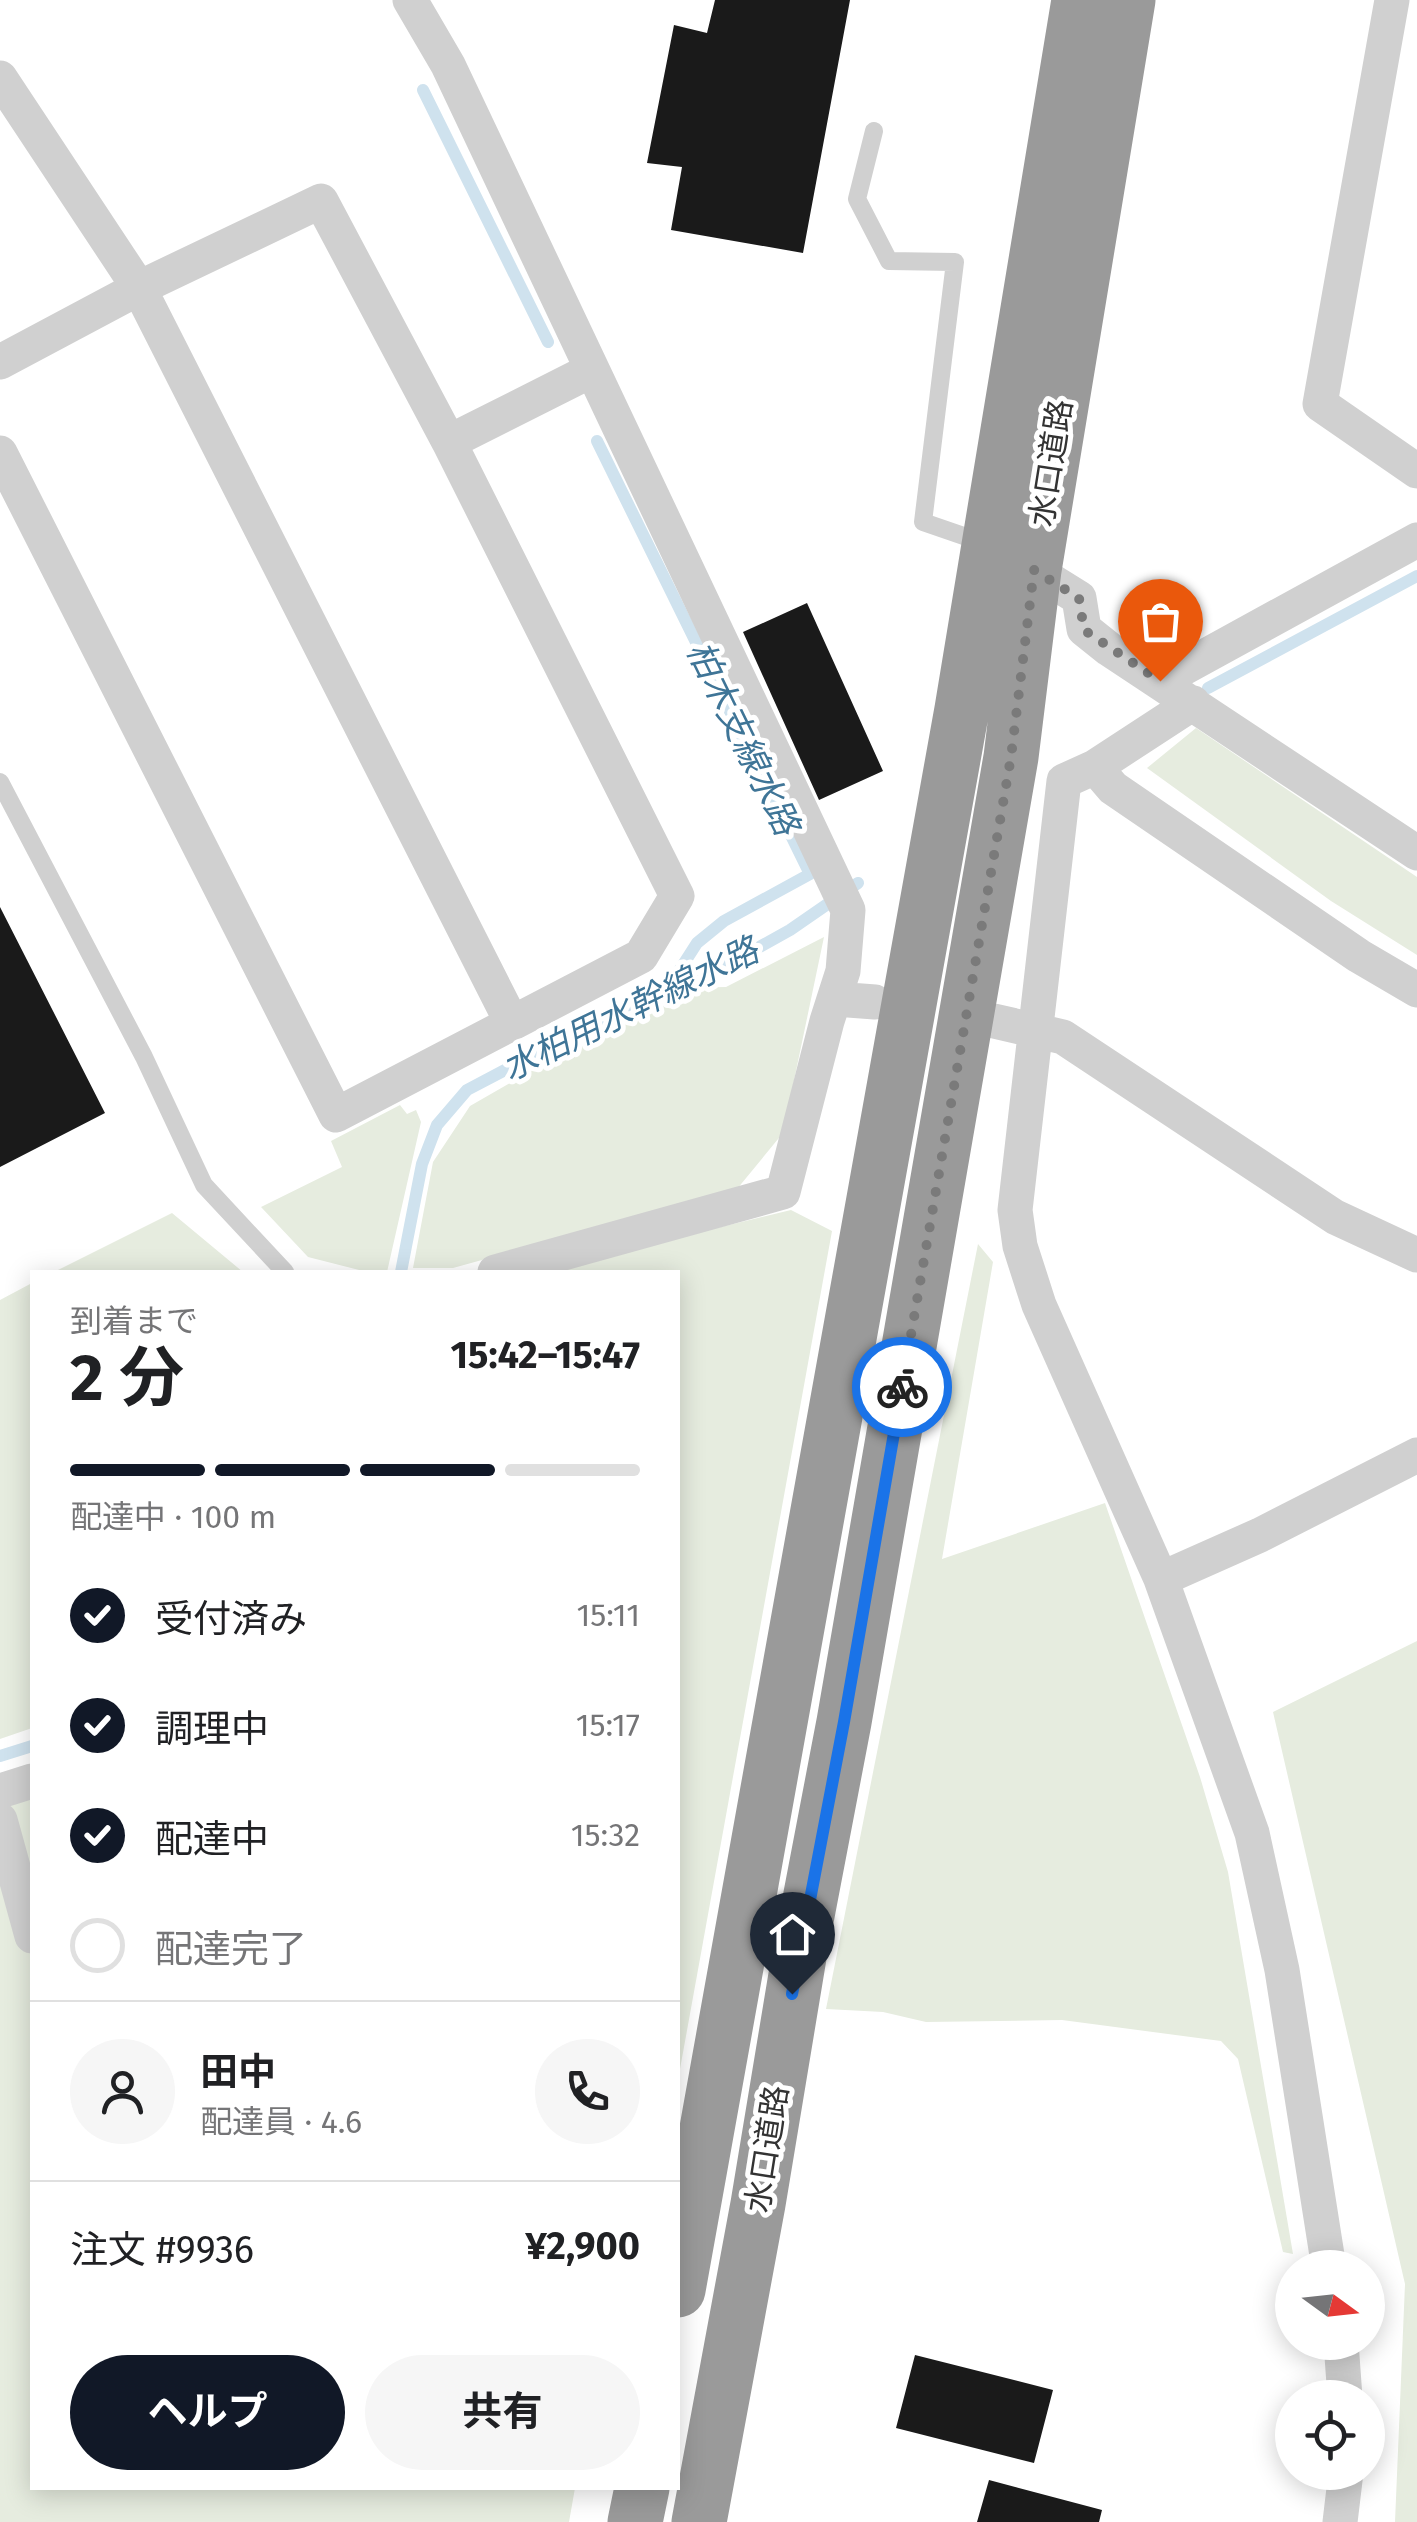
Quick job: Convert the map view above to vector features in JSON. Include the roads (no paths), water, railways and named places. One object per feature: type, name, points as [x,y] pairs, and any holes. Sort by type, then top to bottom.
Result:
[{"type":"highway","name":"水口道路","points":[[699,2522],[758,2204],[798,1957],[844,1722],[1011,757],[1012,558],[1079,0]]},
{"type":"highway","name":"水口道路","points":[[680,2279],[866,1248],[1128,0]]},
{"type":"highway","points":[[636,2522],[642,2490]]},
{"type":"street","points":[[410,0],[448,65],[842,897],[843,971],[783,1192],[502,1270]]},
{"type":"street","points":[[1400,15],[1320,404],[1417,471]]},
{"type":"street","points":[[0,78],[138,288],[512,1022]]},
{"type":"street","points":[[0,362],[138,288],[320,201],[449,442],[677,896],[642,956],[336,1116],[0,452]]},
{"type":"street","points":[[449,442],[592,370]]},
{"type":"street","points":[[1160,681],[1417,540]]},
{"type":"street","points":[[1012,558],[1079,598],[1084,630],[1417,853]]},
{"type":"street","points":[[1193,703],[1064,782],[1015,1210],[1020,1246],[1039,1305],[1161,1580],[1252,1833],[1282,1970],[1326,2250]]},
{"type":"street","points":[[1095,766],[1113,788],[1359,956],[1417,990]]},
{"type":"street","points":[[835,999],[875,1002]]},
{"type":"street","points":[[994,1021],[1064,1037],[1335,1217],[1417,1255]]},
{"type":"street","points":[[1161,1580],[1260,1535],[1417,1455]]},
{"type":"street","points":[[0,1791],[30,1782]]},
{"type":"street","points":[[0,1820],[30,1929]]},
{"type":"street","points":[[1340,2522],[1344,2490]]},
{"type":"lane","points":[[874,131],[857,198],[890,260],[955,262],[923,522],[1012,558]]},
{"type":"lane","points":[[0,782],[144,1057],[204,1184],[283,1270]]},
{"type":"waterway","name":"柏木支線水路","points":[[423,90],[548,342]]},
{"type":"waterway","name":"柏木支線水路","points":[[597,441],[810,874],[724,921],[697,943],[672,982]]},
{"type":"waterway","name":"水柏用水幹線水路","points":[[1208,688],[1417,576]]},
{"type":"waterway","name":"水柏用水幹線水路","points":[[401,1270],[422,1164],[437,1125],[467,1090],[672,982],[745,955],[790,930],[858,883]]},
{"type":"waterway","name":"水柏用水幹線水路","points":[[0,1756],[30,1747]]}]
